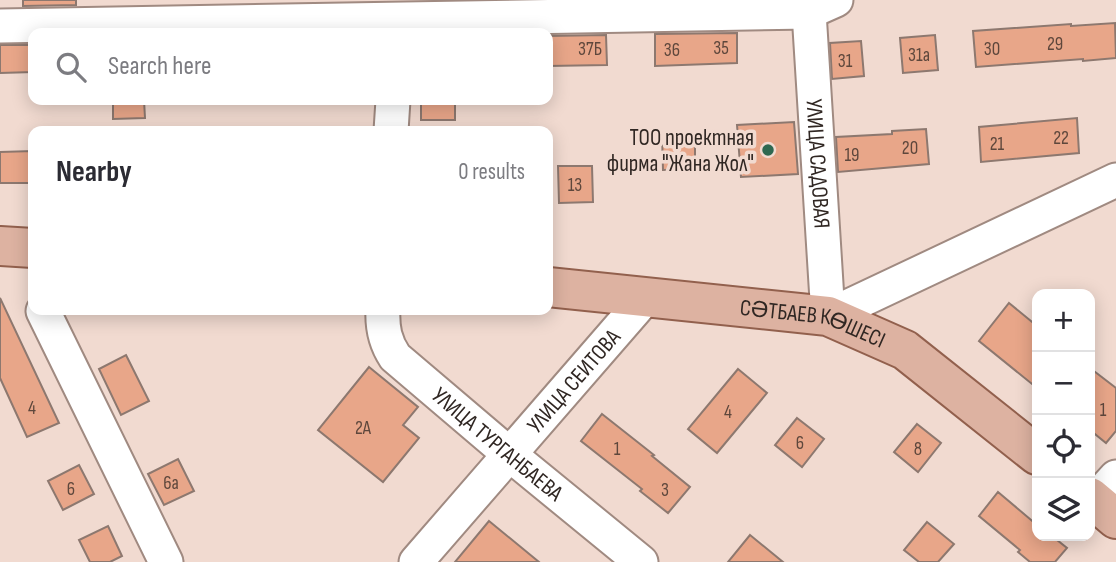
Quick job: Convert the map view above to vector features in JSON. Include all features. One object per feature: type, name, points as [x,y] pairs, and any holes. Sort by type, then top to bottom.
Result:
[{"type":"main road","points":[[0,246],[28,248]]},
{"type":"main road","name":"СӘТБАЕВ КӨШЕСІ","points":[[553,287],[828,316],[905,350],[1032,451]]},
{"type":"street","name":"УЛИЦА САДОВАЯ","points":[[0,26],[395,26],[817,4],[828,316]]},
{"type":"street","points":[[391,126],[393,105]]},
{"type":"street","points":[[828,316],[1116,180]]},
{"type":"street","name":"УЛИЦА СЕИТОВА","points":[[416,562],[647,296]]},
{"type":"street","points":[[45,315],[166,562]]},
{"type":"street","name":"УЛИЦА ТУРГАНБАЕВА","points":[[383,315],[387,344],[395,357],[641,562]]},
{"type":"building","points":[[23,0],[76,0],[76,5],[23,6]]},
{"type":"building","points":[[1115,23],[1116,58],[976,67],[973,31]]},
{"type":"building","points":[[737,33],[737,63],[655,66],[655,34]]},
{"type":"building","points":[[606,35],[607,65],[553,66],[553,36]]},
{"type":"building","points":[[935,35],[938,70],[903,73],[900,38]]},
{"type":"building","points":[[861,41],[864,76],[832,79],[830,43]]},
{"type":"building","points":[[0,45],[28,45],[28,72],[0,73]]},
{"type":"building","points":[[113,105],[144,105],[145,118],[113,119]]},
{"type":"building","points":[[421,105],[455,105],[455,120],[421,120]]},
{"type":"building","points":[[1077,118],[1079,153],[981,162],[979,127]]},
{"type":"building","name":"ТОО проектная фирма \"Жана Жол\"","points":[[794,122],[798,174],[741,177],[737,125]]},
{"type":"building","points":[[926,129],[929,164],[838,172],[836,137]]},
{"type":"building","points":[[662,134],[695,134],[695,169],[663,170]]},
{"type":"building","points":[[28,151],[28,183],[0,183],[0,152]]},
{"type":"building","points":[[558,166],[592,166],[593,202],[559,203]]},
{"type":"building","points":[[0,298],[59,423],[27,437],[0,378]]},
{"type":"building","points":[[1009,303],[1032,322],[1032,384],[979,341]]},
{"type":"building","points":[[126,355],[149,401],[121,415],[99,369]]},
{"type":"building","points":[[369,367],[418,407],[403,425],[419,438],[383,482],[318,430]]},
{"type":"building","points":[[738,369],[767,393],[717,453],[688,429]]},
{"type":"building","points":[[1095,372],[1116,388],[1116,431],[1106,443],[1095,434]]},
{"type":"building","points":[[602,414],[690,487],[668,513],[581,441]]},
{"type":"building","points":[[797,418],[824,439],[802,467],[775,445]]},
{"type":"building","points":[[917,424],[941,443],[918,472],[894,452]]},
{"type":"building","points":[[178,459],[194,491],[164,505],[148,474]]},
{"type":"building","points":[[79,465],[94,494],[63,510],[48,481]]},
{"type":"building","points":[[998,492],[1032,521],[1032,541],[1058,541],[1067,548],[1055,562],[1030,562],[1018,552],[1020,550],[979,516]]},
{"type":"building","points":[[489,521],[539,562],[455,562]]},
{"type":"building","points":[[927,522],[954,544],[938,562],[919,562],[904,550]]},
{"type":"building","points":[[108,526],[122,556],[110,562],[90,562],[79,540]]},
{"type":"building","points":[[750,535],[783,562],[728,562]]},
{"type":"place","name":"ТОО проектная фирма \"Жана Жол\"","points":[[768,150]]}]
